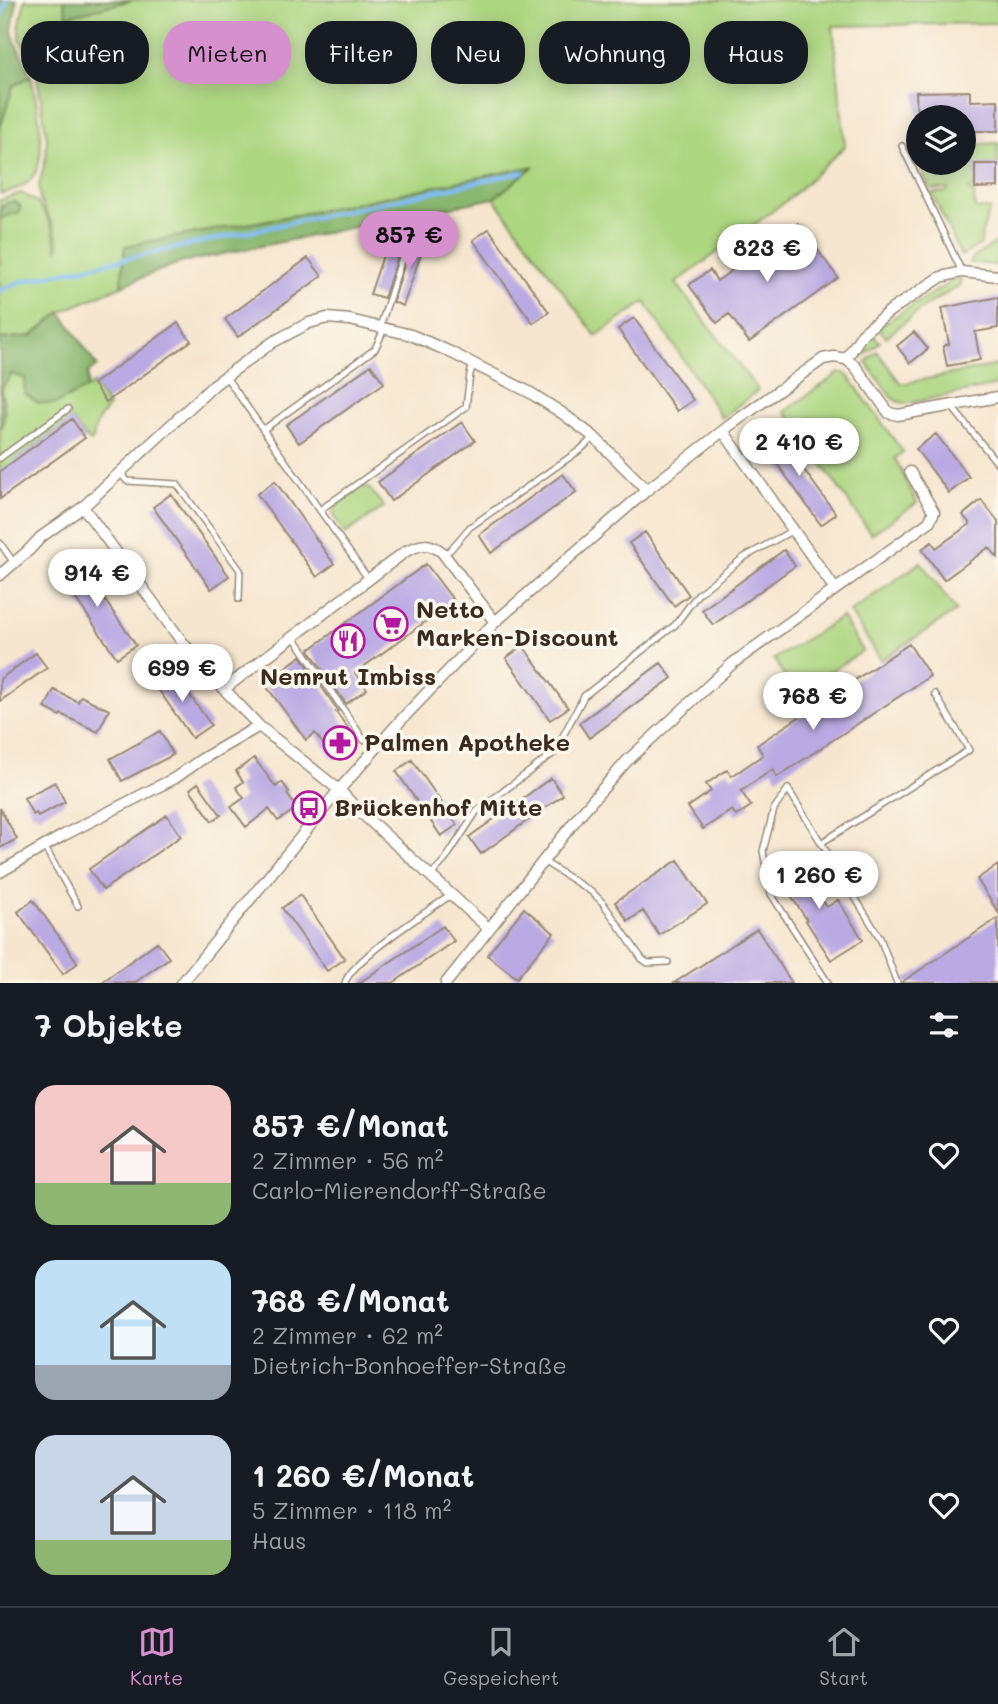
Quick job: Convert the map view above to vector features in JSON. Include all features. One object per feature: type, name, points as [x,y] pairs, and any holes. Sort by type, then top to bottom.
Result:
[{"type":"street","points":[[846,359],[863,333],[891,310],[941,277],[962,272],[998,276]]},
{"type":"street","points":[[0,575],[41,537],[83,507],[226,376],[273,342],[309,323],[327,318],[350,320],[411,335],[529,392],[594,437],[647,490]]},
{"type":"street","points":[[182,983],[339,790],[402,719],[495,622],[647,490],[823,359],[846,359],[855,366],[889,413],[898,415],[998,397]]},
{"type":"street","points":[[723,431],[835,589]]},
{"type":"street","points":[[446,983],[583,810],[627,761],[733,663],[929,522],[934,512],[910,472]]},
{"type":"street","points":[[83,507],[183,643],[259,726],[339,790],[488,928]]},
{"type":"street","points":[[224,689],[406,551],[417,546],[433,546],[444,554],[495,622]]},
{"type":"street","points":[[0,872],[175,778],[259,726]]},
{"type":"lane","points":[[902,146],[962,272]]},
{"type":"lane","points":[[263,430],[375,349],[408,239]]},
{"type":"lane","points":[[320,510],[466,407],[473,364]]},
{"type":"lane","points":[[226,376],[369,580]]},
{"type":"lane","points":[[951,406],[998,464]]},
{"type":"lane","points":[[0,458],[68,409]]},
{"type":"lane","points":[[444,554],[470,527],[580,450],[594,437]]},
{"type":"lane","points":[[119,472],[127,481],[177,484],[240,570],[239,599]]},
{"type":"lane","points":[[430,876],[445,860],[477,811],[554,753],[584,696],[675,625],[698,594],[743,558],[793,530]]},
{"type":"lane","points":[[0,543],[14,563]]},
{"type":"lane","points":[[294,637],[364,740]]},
{"type":"lane","points":[[821,843],[969,750],[935,694]]},
{"type":"lane","points":[[828,983],[771,894],[763,851],[774,809],[788,789],[880,938],[897,983]]},
{"type":"lane","points":[[44,846],[78,906]]},
{"type":"lane","points":[[542,861],[593,893],[642,959],[648,963],[668,962]]},
{"type":"lane","points":[[345,983],[347,976],[375,949],[451,895]]},
{"type":"green space","points":[[0,0],[17,0],[12,30],[21,54],[21,82],[13,86],[0,129]]},
{"type":"green space","points":[[25,0],[64,0],[67,16],[133,0],[998,0],[998,23],[833,26],[845,146],[791,197],[676,283],[758,390],[722,418],[645,302],[596,336],[494,198],[533,167],[302,214],[125,246],[121,286],[61,312],[32,336],[0,339],[0,200],[21,193],[37,202],[53,230],[57,250],[59,248],[55,229],[40,200],[39,185],[46,158],[47,137],[38,84],[149,84],[149,21],[21,21],[21,41],[19,28]]},
{"type":"green space","points":[[64,0],[133,0],[67,16]]},
{"type":"green space","points":[[21,82],[21,84],[32,84],[40,130],[40,158],[27,183],[0,194],[0,129],[13,86]]},
{"type":"green space","points":[[998,143],[998,164],[976,165],[976,145]]},
{"type":"green space","points":[[534,166],[494,198],[179,263],[121,286],[125,246],[302,214]]},
{"type":"green space","points":[[923,175],[975,175],[975,188],[969,188],[970,192],[974,192],[975,209],[990,209],[981,244],[961,256],[932,193],[947,192],[948,189],[930,189]]},
{"type":"green space","points":[[15,201],[21,207],[18,213],[0,219],[0,209]]},
{"type":"green space","points":[[998,241],[998,265],[969,263],[973,258]]},
{"type":"green space","points":[[954,280],[961,280],[959,286],[924,307],[886,337],[878,327]]},
{"type":"green space","points":[[61,312],[97,366],[88,373],[87,388],[56,404],[38,403],[24,393],[25,378],[11,374],[1,390],[4,415],[0,430],[0,339],[32,336]]},
{"type":"green space","points":[[873,335],[880,342],[862,357],[865,341]]},
{"type":"green space","points":[[877,351],[901,384],[998,365],[998,385],[910,403],[900,402],[891,397],[866,362]]},
{"type":"green space","points":[[839,373],[849,377],[903,452],[895,458],[917,503],[871,534],[785,411]]},
{"type":"green space","points":[[11,374],[87,388],[93,384],[109,407],[98,422],[93,440],[90,442],[85,438],[72,420],[0,472],[0,430],[4,421],[1,390]]},
{"type":"green space","points":[[363,486],[370,489],[384,507],[345,534],[333,514],[337,505]]},
{"type":"green space","points":[[921,562],[956,611],[881,660],[850,612]]},
{"type":"green space","points":[[842,617],[863,651],[795,693],[774,659]]},
{"type":"building","points":[[970,91],[970,101],[998,100],[998,131],[976,131],[976,105],[917,105],[916,92]]},
{"type":"building","points":[[976,164],[998,164],[998,187],[975,188]]},
{"type":"building","points":[[798,223],[838,278],[749,342],[729,314],[717,323],[689,285],[710,270],[717,281]]},
{"type":"building","points":[[392,229],[405,235],[384,298],[370,294]]},
{"type":"building","points":[[489,229],[549,312],[533,323],[473,240]]},
{"type":"building","points":[[413,237],[425,242],[403,306],[393,302]]},
{"type":"building","points":[[308,258],[322,276],[238,337],[225,319]]},
{"type":"building","points":[[998,297],[998,328],[975,332],[980,360],[947,366],[943,346],[949,344],[942,308]]},
{"type":"building","points":[[634,318],[693,400],[677,411],[618,329]]},
{"type":"building","points":[[178,323],[191,341],[106,402],[93,384]]},
{"type":"building","points":[[914,332],[928,349],[910,363],[897,346]]},
{"type":"building","points":[[371,365],[384,383],[299,443],[286,425]]},
{"type":"building","points":[[72,419],[85,438],[0,499],[0,471]]},
{"type":"building","points":[[462,422],[475,441],[391,501],[378,482]]},
{"type":"building","points":[[776,431],[836,514],[821,525],[761,441]]},
{"type":"building","points":[[936,434],[969,477],[949,493],[916,449]]},
{"type":"building","points":[[563,474],[576,492],[491,553],[479,535]]},
{"type":"building","points":[[275,481],[334,564],[317,577],[257,494]]},
{"type":"building","points":[[171,494],[229,576],[211,589],[153,507]]},
{"type":"building","points":[[981,500],[998,521],[998,558],[989,547],[944,580],[922,549],[932,542],[936,548],[970,524],[963,515]]},
{"type":"building","points":[[645,532],[689,595],[674,606],[629,543]]},
{"type":"building","points":[[784,550],[795,566],[713,625],[702,610]]},
{"type":"building","points":[[77,560],[136,645],[117,658],[58,573]]},
{"type":"building","points":[[426,564],[454,601],[355,673],[367,689],[346,704],[309,650]]},
{"type":"building","points":[[909,644],[930,676],[777,777],[773,769],[741,791],[751,806],[736,816],[732,810],[703,829],[688,807],[711,791],[706,784],[727,770],[732,776],[763,755],[757,745]]},
{"type":"building","points":[[523,646],[568,708],[550,720],[506,658]]},
{"type":"building","points":[[36,653],[47,668],[0,701],[0,679]]},
{"type":"building","points":[[301,656],[357,740],[333,758],[315,733],[306,740],[264,683]]},
{"type":"building","points":[[661,663],[672,678],[589,738],[579,723]]},
{"type":"building","points":[[172,670],[211,725],[192,738],[154,683]]},
{"type":"building","points":[[54,690],[78,702],[81,696],[109,710],[98,732],[45,708]]},
{"type":"building","points":[[160,731],[173,755],[122,781],[110,759]]},
{"type":"building","points":[[254,758],[276,787],[282,782],[297,808],[278,821],[269,809],[246,827],[231,807],[244,798],[236,787],[243,782],[236,771]]},
{"type":"building","points":[[412,760],[457,825],[441,836],[396,771]]},
{"type":"building","points":[[551,778],[563,795],[481,854],[469,837]]},
{"type":"building","points":[[55,782],[65,802],[38,816],[36,813],[33,815],[24,798]]},
{"type":"building","points":[[198,783],[221,815],[212,821],[190,789]]},
{"type":"building","points":[[0,808],[17,839],[0,848]]},
{"type":"building","points":[[167,815],[181,836],[103,890],[89,869]]},
{"type":"building","points":[[792,855],[827,907],[838,900],[863,940],[831,960],[772,868]]},
{"type":"building","points":[[678,860],[707,904],[659,935],[643,911],[628,921],[615,902]]},
{"type":"building","points":[[998,865],[998,912],[977,879]]},
{"type":"building","points":[[300,895],[345,959],[327,971],[282,908]]},
{"type":"building","points":[[33,900],[78,963],[63,974],[18,912]]},
{"type":"building","points":[[524,908],[554,933],[517,978],[487,955]]},
{"type":"building","points":[[998,918],[998,983],[902,983],[902,982]]},
{"type":"building","points":[[443,926],[454,941],[393,983],[359,983]]},
{"type":"building","points":[[757,929],[792,983],[674,983]]},
{"type":"building","points":[[157,942],[169,958],[134,983],[101,983]]},
{"type":"waterway","points":[[0,19],[7,0]]},
{"type":"waterway","points":[[0,291],[19,282],[523,172]]},
{"type":"place","name":"Netto Marken-Discount","points":[[391,624]]},
{"type":"place","name":"Nemrut Imbiss","points":[[348,641]]},
{"type":"place","name":"Palmen Apotheke","points":[[340,743]]},
{"type":"place","name":"Brückenhof Mitte","points":[[309,808]]}]
